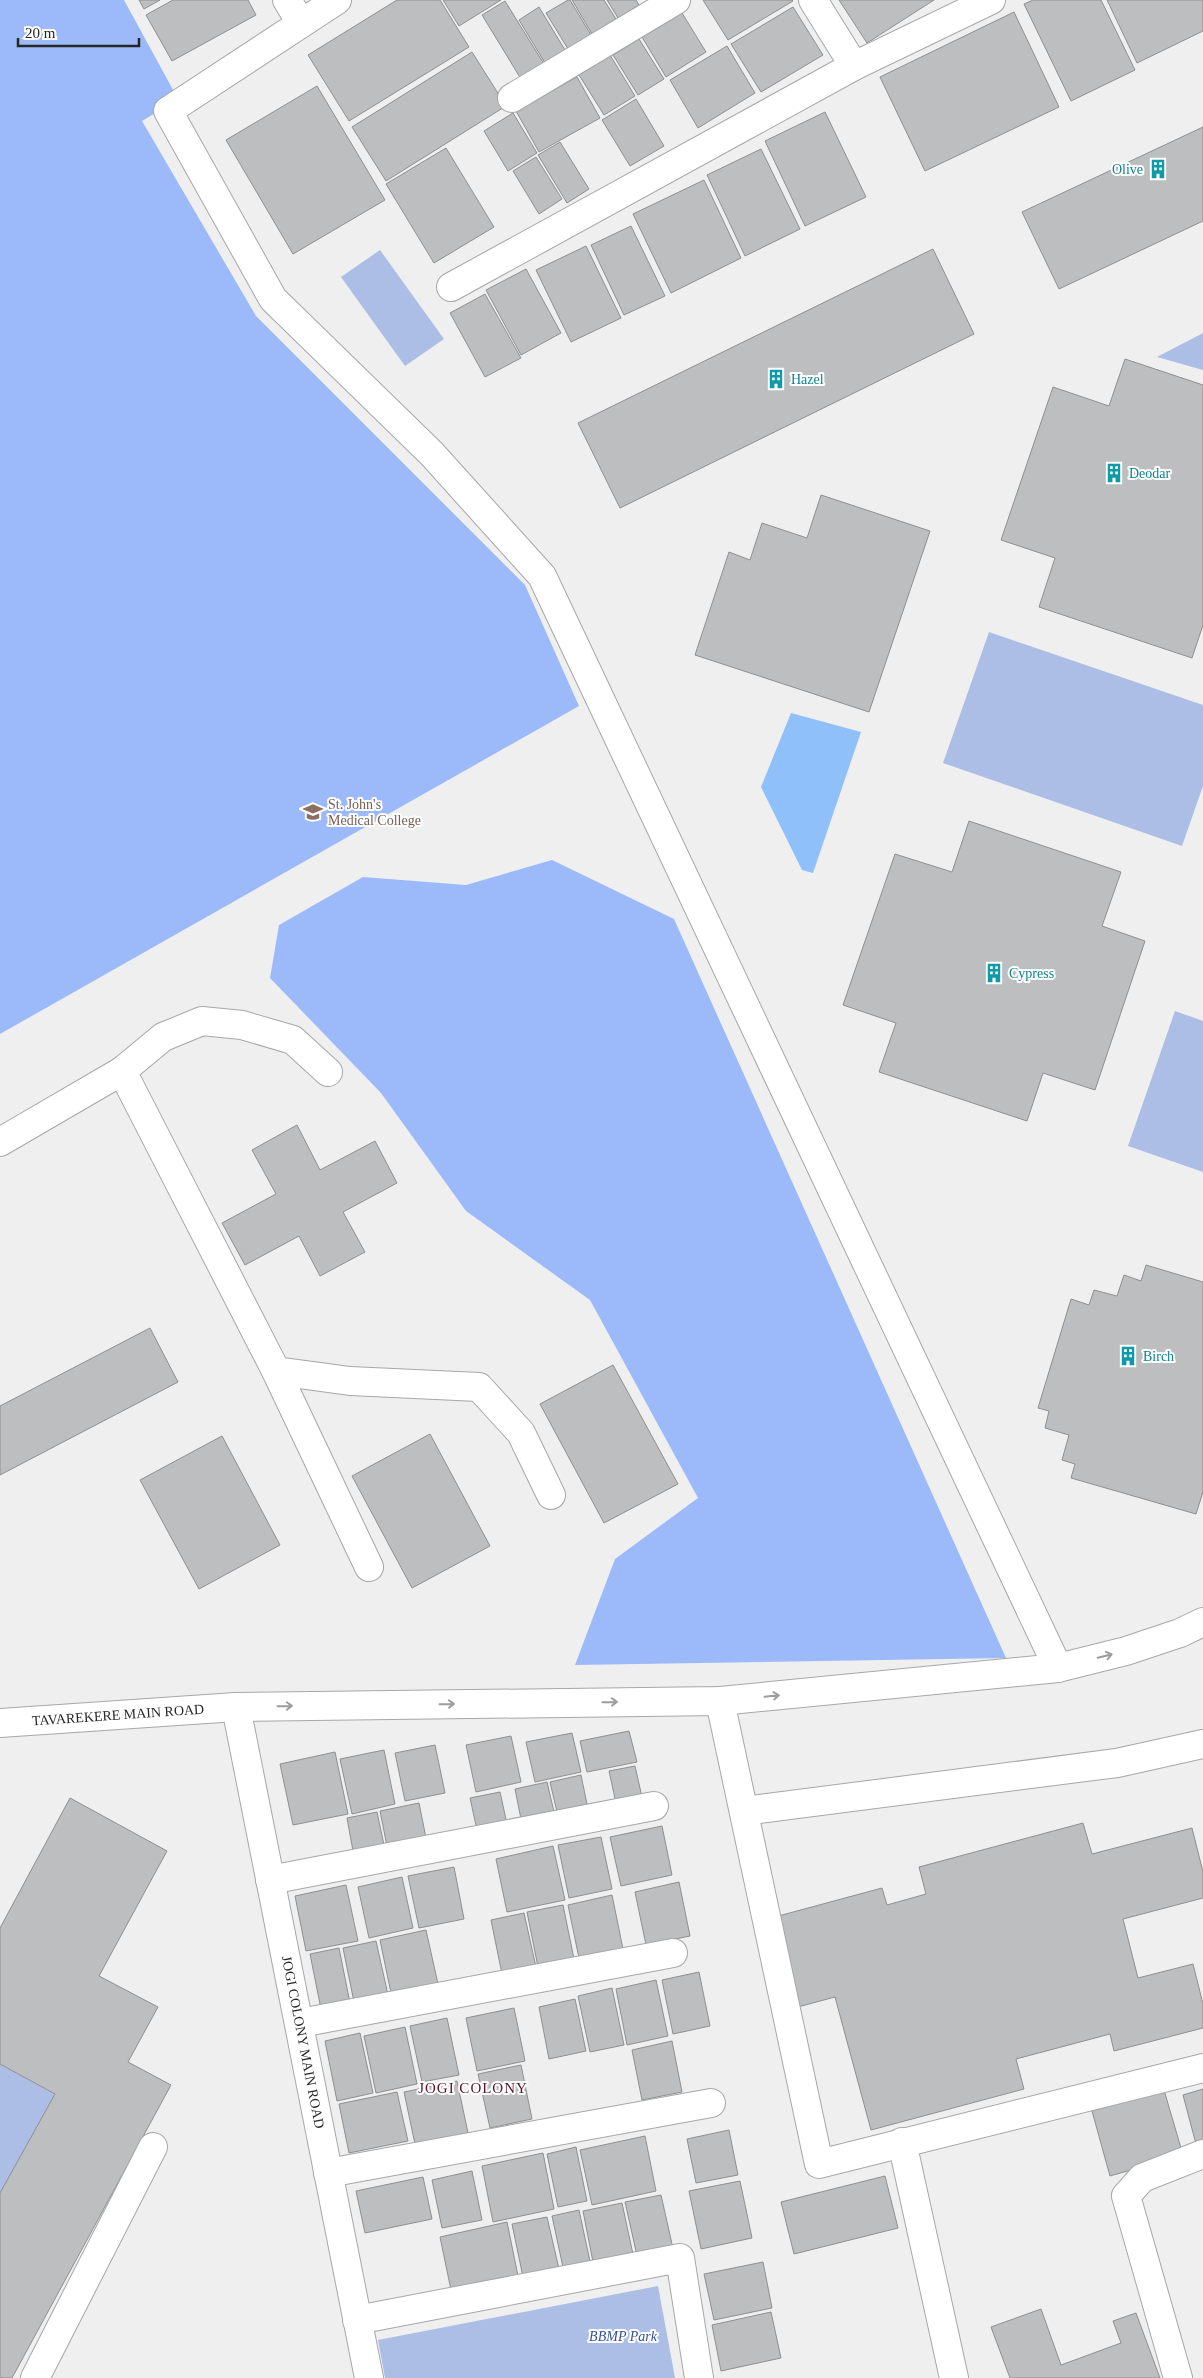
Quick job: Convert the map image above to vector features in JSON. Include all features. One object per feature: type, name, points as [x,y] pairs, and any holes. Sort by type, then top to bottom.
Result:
[{"type":"street","points":[[337,0],[294,11],[168,111],[273,299],[432,454],[542,576],[1058,1668]]},
{"type":"street","points":[[512,98],[676,0]]},
{"type":"street","points":[[813,0],[854,66]]},
{"type":"street","points":[[451,287],[854,66],[991,0]]},
{"type":"street","points":[[0,1142],[122,1071],[163,1037],[202,1021],[242,1026],[293,1040],[328,1072]]},
{"type":"street","points":[[122,1071],[276,1370],[369,1567]]},
{"type":"street","points":[[276,1370],[350,1381],[479,1387],[521,1433],[551,1496]]},
{"type":"street","name":"TAVAREKERE MAIN ROAD","points":[[0,1723],[236,1707],[720,1701],[1058,1668],[1126,1651],[1180,1633],[1203,1622]]},
{"type":"street","points":[[720,1701],[819,2164],[1203,2068]]},
{"type":"street","name":"JOGI COLONY MAIN ROAD","points":[[236,1707],[369,2378]]},
{"type":"street","points":[[744,1811],[1117,1763],[1203,1744]]},
{"type":"street","points":[[270,1880],[654,1806]]},
{"type":"street","points":[[300,2023],[673,1953]]},
{"type":"street","points":[[328,2173],[711,2103]]},
{"type":"street","points":[[902,2142],[954,2378]]},
{"type":"street","points":[[35,2378],[153,2147]]},
{"type":"street","points":[[1178,2378],[1126,2196],[1142,2178],[1203,2154]]},
{"type":"street","points":[[358,2320],[680,2258],[699,2378]]},
{"type":"green space","points":[[380,250],[444,339],[405,366],[341,277]]},
{"type":"green space","points":[[1203,333],[1203,370],[1157,357]]},
{"type":"green space","points":[[989,632],[1203,705],[1203,786],[1182,846],[943,763]]},
{"type":"green space","points":[[1175,1011],[1203,1021],[1203,1172],[1128,1146]]},
{"type":"green space","points":[[0,2064],[55,2094],[0,2194]]},
{"type":"green space","name":"BBMP Park","points":[[658,2286],[675,2378],[385,2378],[378,2340]]},
{"type":"shaded area","points":[[0,0],[124,0],[178,99],[142,121],[256,316],[525,585],[579,706],[0,1034]]},
{"type":"shaded area","points":[[791,713],[861,732],[813,873],[802,870],[761,787]]},
{"type":"shaded area","points":[[552,860],[674,919],[1006,1658],[575,1665],[615,1559],[698,1498],[590,1300],[466,1211],[381,1093],[270,978],[279,925],[363,877],[466,885]]},
{"type":"building","points":[[139,0],[160,0],[144,9]]},
{"type":"building","points":[[173,0],[248,0],[256,15],[172,61],[146,15]]},
{"type":"building","points":[[397,0],[440,0],[469,47],[349,121],[308,55]]},
{"type":"building","points":[[443,0],[501,0],[459,26]]},
{"type":"building","points":[[570,0],[591,35],[568,49],[546,13]]},
{"type":"building","points":[[572,0],[604,0],[616,19],[592,34]]},
{"type":"building","points":[[607,0],[636,0],[639,5],[618,18]]},
{"type":"building","points":[[703,0],[792,0],[793,1],[728,40]]},
{"type":"building","points":[[839,0],[934,0],[867,43]]},
{"type":"building","points":[[1033,0],[1101,0],[1135,70],[1071,101],[1024,4]]},
{"type":"building","points":[[1107,0],[1203,0],[1203,31],[1137,63]]},
{"type":"building","points":[[505,1],[544,64],[521,79],[482,15]]},
{"type":"building","points":[[539,7],[565,50],[545,63],[519,20]]},
{"type":"building","points":[[793,7],[823,55],[761,92],[731,44]]},
{"type":"building","points":[[1014,12],[1059,107],[925,171],[880,77]]},
{"type":"building","points":[[682,13],[706,52],[666,77],[642,37]]},
{"type":"building","points":[[639,39],[664,79],[638,95],[613,55]]},
{"type":"building","points":[[727,46],[755,93],[698,128],[670,80]]},
{"type":"building","points":[[472,52],[506,106],[386,181],[352,127]]},
{"type":"building","points":[[610,55],[635,96],[604,115],[579,75]]},
{"type":"building","points":[[577,77],[600,118],[539,152],[516,111]]},
{"type":"building","points":[[317,86],[385,200],[293,254],[226,140]]},
{"type":"building","points":[[636,99],[664,146],[630,166],[602,120]]},
{"type":"building","points":[[825,112],[866,197],[805,226],[765,141]]},
{"type":"building","points":[[513,113],[537,153],[508,171],[484,131]]},
{"type":"building","name":"Olive","points":[[1203,127],[1203,221],[1059,289],[1022,212]]},
{"type":"building","points":[[560,142],[589,189],[567,203],[538,155]]},
{"type":"building","points":[[446,148],[494,227],[434,263],[386,184]]},
{"type":"building","points":[[761,149],[800,229],[745,256],[707,175]]},
{"type":"building","points":[[536,157],[562,199],[539,214],[513,171]]},
{"type":"building","points":[[704,180],[741,258],[671,293],[633,214]]},
{"type":"building","points":[[631,226],[665,296],[624,315],[591,245]]},
{"type":"building","points":[[586,246],[621,318],[571,342],[536,270]]},
{"type":"building","name":"Hazel","points":[[933,249],[974,334],[620,508],[578,423]]},
{"type":"building","points":[[526,269],[561,333],[521,355],[486,290]]},
{"type":"building","points":[[485,294],[521,358],[485,377],[450,313]]},
{"type":"building","name":"Deodar","points":[[1125,359],[1203,385],[1203,625],[1192,658],[1039,607],[1055,558],[1001,540],[1053,387],[1109,406]]},
{"type":"building","points":[[821,495],[930,531],[869,712],[695,655],[729,552],[750,560],[762,523],[807,538]]},
{"type":"building","name":"Cypress","points":[[969,821],[1121,872],[1102,926],[1145,941],[1095,1090],[1043,1073],[1027,1121],[879,1072],[896,1023],[843,1005],[895,854],[952,872]]},
{"type":"building","points":[[297,1125],[320,1170],[375,1141],[397,1183],[343,1212],[365,1252],[320,1276],[299,1236],[245,1265],[222,1223],[276,1194],[252,1150]]},
{"type":"building","name":"Birch","points":[[1146,1265],[1203,1282],[1203,1492],[1196,1514],[1071,1478],[1075,1464],[1062,1460],[1069,1435],[1045,1428],[1049,1411],[1038,1408],[1071,1299],[1089,1305],[1094,1290],[1117,1296],[1124,1275],[1141,1281]]},
{"type":"building","points":[[150,1328],[178,1382],[0,1475],[0,1406]]},
{"type":"building","points":[[613,1365],[678,1484],[604,1523],[540,1404]]},
{"type":"building","points":[[430,1434],[490,1546],[412,1588],[352,1476]]},
{"type":"building","points":[[222,1436],[280,1545],[199,1589],[140,1480]]},
{"type":"building","points":[[629,1731],[637,1762],[587,1772],[580,1741]]},
{"type":"building","points":[[572,1733],[581,1772],[535,1782],[526,1742]]},
{"type":"building","points":[[511,1736],[521,1782],[476,1792],[466,1745]]},
{"type":"building","points":[[435,1745],[445,1793],[405,1801],[395,1753]]},
{"type":"building","points":[[384,1750],[395,1804],[352,1814],[340,1759]]},
{"type":"building","points":[[335,1752],[348,1814],[293,1825],[280,1764]]},
{"type":"building","points":[[635,1766],[642,1797],[616,1803],[609,1771]]},
{"type":"building","points":[[581,1775],[588,1809],[558,1816],[550,1782]]},
{"type":"building","points":[[547,1782],[555,1816],[522,1824],[515,1789]]},
{"type":"building","points":[[500,1792],[507,1824],[477,1830],[470,1798]]},
{"type":"building","points":[[70,1798],[167,1851],[99,1976],[158,2007],[128,2062],[171,2085],[12,2378],[0,2378],[0,2193],[55,2094],[0,2064],[0,1928]]},
{"type":"building","points":[[419,1803],[426,1838],[387,1846],[380,1811]]},
{"type":"building","points":[[377,1812],[384,1845],[353,1851],[347,1818]]},
{"type":"building","points":[[1083,1823],[1092,1854],[1192,1828],[1203,1872],[1203,1898],[1123,1919],[1138,1978],[1193,1964],[1203,2004],[1203,2028],[1114,2051],[1110,2034],[1016,2059],[1024,2089],[871,2130],[835,1997],[794,2008],[771,1918],[882,1888],[887,1905],[926,1894],[919,1867]]},
{"type":"building","points":[[662,1826],[672,1875],[621,1886],[610,1837]]},
{"type":"building","points":[[601,1837],[612,1889],[569,1898],[558,1845]]},
{"type":"building","points":[[553,1846],[565,1900],[507,1912],[496,1859]]},
{"type":"building","points":[[454,1867],[464,1919],[419,1928],[408,1876]]},
{"type":"building","points":[[402,1877],[413,1928],[369,1938],[358,1887]]},
{"type":"building","points":[[679,1882],[690,1936],[646,1945],[635,1892]]},
{"type":"building","points":[[346,1885],[358,1941],[306,1951],[295,1896]]},
{"type":"building","points":[[612,1895],[623,1949],[579,1958],[568,1905]]},
{"type":"building","points":[[563,1905],[574,1959],[538,1967],[527,1912]]},
{"type":"building","points":[[524,1913],[536,1967],[502,1974],[491,1920]]},
{"type":"building","points":[[426,1930],[438,1984],[391,1993],[380,1940]]},
{"type":"building","points":[[376,1941],[388,1995],[354,2002],[343,1948]]},
{"type":"building","points":[[339,1948],[350,2003],[321,2009],[310,1954]]},
{"type":"building","points":[[699,1972],[710,2026],[673,2034],[662,1980]]},
{"type":"building","points":[[656,1980],[668,2036],[627,2045],[616,1989]]},
{"type":"building","points":[[612,1988],[624,2045],[590,2052],[578,1996]]},
{"type":"building","points":[[575,1999],[586,2051],[549,2059],[539,2007]]},
{"type":"building","points":[[514,2008],[525,2061],[477,2071],[466,2018]]},
{"type":"building","points":[[447,2018],[459,2075],[422,2082],[410,2026]]},
{"type":"building","points":[[405,2027],[417,2084],[376,2093],[364,2036]]},
{"type":"building","points":[[360,2033],[373,2093],[337,2101],[325,2041]]},
{"type":"building","points":[[672,2041],[682,2092],[642,2100],[632,2050]]},
{"type":"building","points":[[521,2065],[532,2119],[490,2128],[478,2074]]},
{"type":"building","points":[[457,2081],[468,2133],[415,2144],[404,2092]]},
{"type":"building","points":[[1203,2089],[1203,2142],[1196,2144],[1183,2095]]},
{"type":"building","points":[[1164,2090],[1183,2155],[1110,2176],[1092,2111]]},
{"type":"building","points":[[397,2092],[408,2141],[349,2153],[339,2104]]},
{"type":"building","points":[[729,2130],[738,2175],[696,2183],[687,2139]]},
{"type":"building","points":[[645,2136],[656,2191],[592,2205],[580,2150]]},
{"type":"building","points":[[576,2147],[587,2201],[558,2207],[547,2154]]},
{"type":"building","points":[[543,2153],[554,2209],[493,2222],[482,2166]]},
{"type":"building","points":[[472,2171],[482,2220],[442,2228],[432,2180]]},
{"type":"building","points":[[885,2176],[898,2228],[794,2254],[781,2202]]},
{"type":"building","points":[[423,2177],[432,2219],[365,2233],[356,2191]]},
{"type":"building","points":[[740,2181],[752,2238],[701,2249],[689,2191]]},
{"type":"building","points":[[661,2195],[674,2253],[638,2260],[625,2202]]},
{"type":"building","points":[[622,2203],[634,2259],[594,2267],[583,2211]]},
{"type":"building","points":[[579,2210],[591,2266],[564,2272],[552,2216]]},
{"type":"building","points":[[547,2217],[559,2269],[523,2277],[512,2224]]},
{"type":"building","points":[[507,2222],[518,2276],[451,2290],[440,2237]]},
{"type":"building","points":[[763,2262],[772,2308],[714,2320],[704,2274]]},
{"type":"building","points":[[1041,2309],[1061,2365],[1121,2343],[1113,2321],[1136,2313],[1160,2378],[1010,2378],[991,2327]]},
{"type":"building","points":[[771,2312],[781,2358],[721,2371],[712,2325]]},
{"type":"place","name":"Olive","points":[[1158,169]]},
{"type":"place","name":"Hazel","points":[[776,379]]},
{"type":"place","name":"Deodar","points":[[1114,473]]},
{"type":"place","name":"St. John's Medical College","points":[[313,812]]},
{"type":"place","name":"Cypress","points":[[994,973]]},
{"type":"place","name":"Birch","points":[[1128,1356]]},
{"type":"district","name":"JOGI COLONY","points":[[473,2088]]}]
